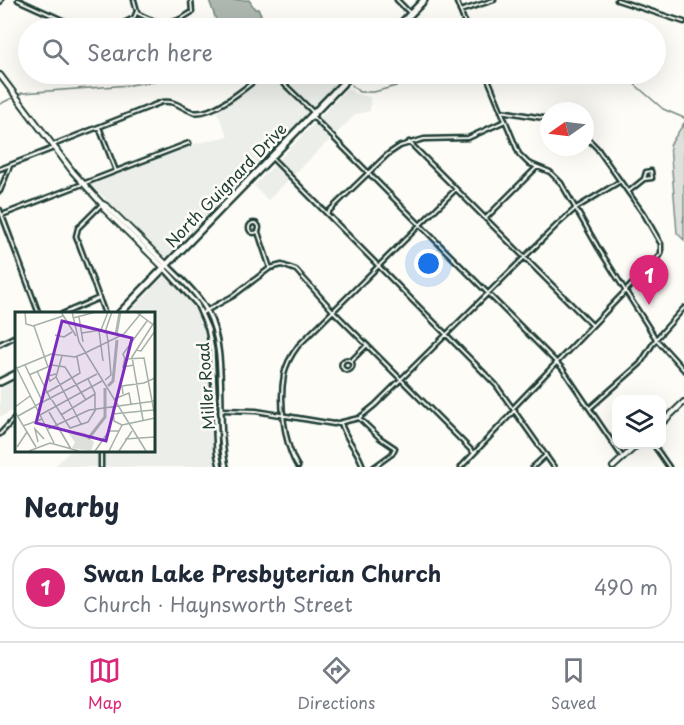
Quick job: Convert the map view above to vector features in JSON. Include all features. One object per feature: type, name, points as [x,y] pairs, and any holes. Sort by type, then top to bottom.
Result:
[{"type":"highway","points":[[407,18],[424,0]]},
{"type":"highway","name":"North Guignard Drive","points":[[121,312],[342,84]]},
{"type":"highway","points":[[0,382],[15,374]]},
{"type":"main road","name":"Miller Road","points":[[0,75],[83,183],[165,266]]},
{"type":"main road","points":[[666,419],[684,402]]},
{"type":"main road","points":[[613,467],[633,449]]},
{"type":"street","points":[[18,0],[58,18]]},
{"type":"street","points":[[134,0],[137,13],[146,18]]},
{"type":"street","points":[[180,18],[192,12],[191,0]]},
{"type":"street","points":[[397,0],[411,14]]},
{"type":"street","points":[[456,0],[463,18]]},
{"type":"street","points":[[460,11],[494,0]]},
{"type":"street","points":[[617,0],[684,22]]},
{"type":"street","points":[[133,18],[137,13]]},
{"type":"street","points":[[0,169],[99,127],[166,102],[176,103],[196,113],[209,111],[249,84]]},
{"type":"street","points":[[284,84],[368,173],[566,373],[623,458]]},
{"type":"street","points":[[490,84],[519,154],[528,163],[550,172],[557,178],[598,249],[656,339],[684,370]]},
{"type":"street","points":[[501,111],[540,118]]},
{"type":"street","points":[[327,214],[393,150],[410,142],[424,139],[468,138],[505,121]]},
{"type":"street","points":[[99,127],[116,171]]},
{"type":"street","points":[[410,142],[592,325]]},
{"type":"street","points":[[2,215],[189,143]]},
{"type":"street","points":[[461,467],[556,362],[656,260],[662,251],[661,244],[628,192],[594,145]]},
{"type":"street","points":[[272,158],[496,385],[554,467]]},
{"type":"street","points":[[0,191],[10,165]]},
{"type":"street","points":[[486,219],[537,167]]},
{"type":"street","points":[[628,192],[644,178]]},
{"type":"street","points":[[220,410],[245,410],[329,423],[341,423],[359,418],[576,208],[619,182]]},
{"type":"street","points":[[298,467],[287,441],[284,416],[283,386],[285,369],[290,358],[298,346],[456,189]]},
{"type":"street","points":[[102,204],[78,228],[76,236],[104,312]]},
{"type":"street","points":[[0,210],[38,312]]},
{"type":"street","points":[[258,232],[270,268]]},
{"type":"street","name":"Miller Road","points":[[165,266],[190,288],[207,311],[216,339],[222,443],[226,467]]},
{"type":"street","name":"Miller Road","points":[[165,266],[202,313],[211,340],[214,410],[220,467]]},
{"type":"street","points":[[202,313],[233,296],[270,268],[282,266],[296,270],[333,311],[474,453]]},
{"type":"street","points":[[67,312],[99,298]]},
{"type":"street","points":[[590,408],[640,364],[656,339],[684,308]]},
{"type":"street","points":[[0,344],[15,336]]},
{"type":"street","points":[[351,361],[367,345]]},
{"type":"street","points":[[0,434],[15,418]]},
{"type":"street","points":[[359,418],[380,438],[395,448],[392,454],[374,467]]},
{"type":"street","points":[[341,423],[345,436],[363,467]]},
{"type":"street","points":[[656,449],[669,467]]},
{"type":"street","points":[[100,452],[101,467]]},
{"type":"street","points":[[533,467],[546,456]]},
{"type":"shaded area","points":[[209,0],[249,0],[261,14],[256,18],[215,18]]},
{"type":"shaded area","points":[[257,84],[284,86],[286,84],[338,84],[168,256],[165,257],[91,185],[195,144],[228,136],[217,112]]},
{"type":"shaded area","points":[[348,88],[355,94],[370,97],[370,111],[356,114],[268,200],[254,186]]},
{"type":"shaded area","points":[[684,123],[684,240],[677,233],[670,145]]},
{"type":"shaded area","points":[[165,275],[189,297],[200,315],[208,337],[219,467],[54,467],[69,452],[154,452],[154,312],[130,312]]},
{"type":"shaded area","points":[[15,382],[15,410],[0,417],[0,389]]},
{"type":"waterway","points":[[0,104],[22,93],[136,84]]},
{"type":"waterway","points":[[352,85],[359,92],[374,92],[403,84]]},
{"type":"waterway","points":[[634,84],[663,109],[684,118]]},
{"type":"waterway","points":[[683,222],[684,216]]},
{"type":"place","name":"Swan Lake Presbyterian Church","points":[[649,305]]}]
